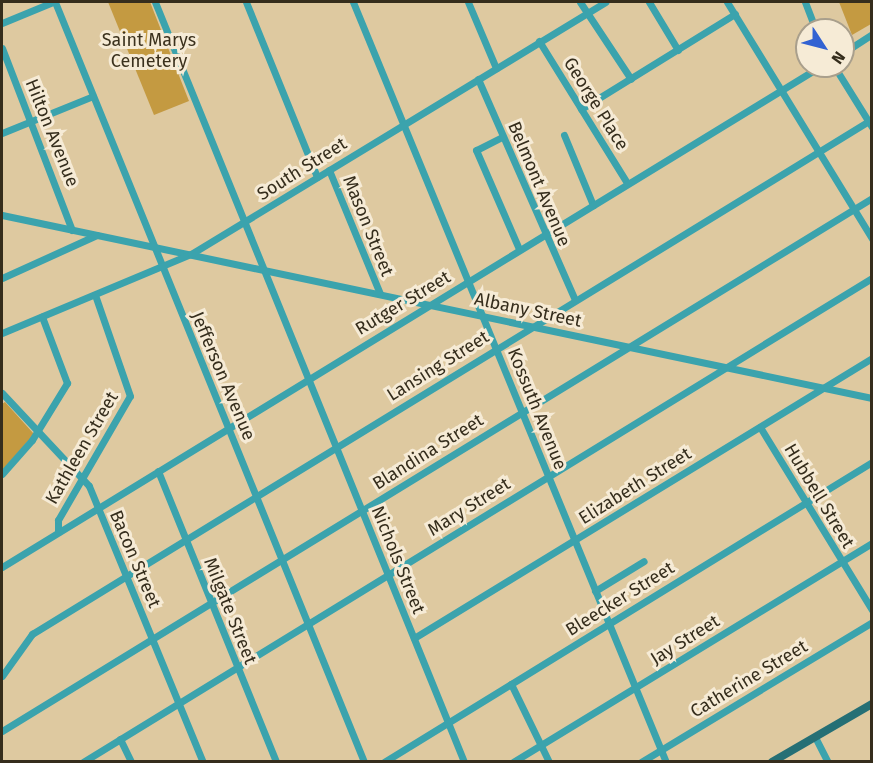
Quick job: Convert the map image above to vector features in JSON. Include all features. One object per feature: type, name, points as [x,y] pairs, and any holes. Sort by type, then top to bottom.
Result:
[{"type":"main road","points":[[772,762],[872,704]]},
{"type":"street","points":[[2,23],[54,2]]},
{"type":"street","name":"Jefferson Avenue","points":[[54,2],[364,762]]},
{"type":"street","name":"Nichols Street","points":[[155,2],[464,762]]},
{"type":"street","points":[[246,2],[317,177]]},
{"type":"street","name":"Kossuth Avenue","points":[[353,2],[666,762]]},
{"type":"street","points":[[468,2],[496,68]]},
{"type":"street","points":[[580,2],[631,79]]},
{"type":"street","name":"South Street","points":[[2,333],[191,254],[605,2]]},
{"type":"street","points":[[649,2],[678,50]]},
{"type":"street","points":[[727,2],[872,239]]},
{"type":"street","points":[[805,2],[811,18]]},
{"type":"street","points":[[581,109],[735,14]]},
{"type":"street","points":[[855,45],[872,34]]},
{"type":"street","name":"George Place","points":[[539,41],[627,183]]},
{"type":"street","name":"Hilton Avenue","points":[[2,48],[72,230]]},
{"type":"street","name":"Rutger Street","points":[[2,567],[800,78]]},
{"type":"street","points":[[842,78],[870,122]]},
{"type":"street","name":"Belmont Avenue","points":[[478,79],[543,235],[575,300]]},
{"type":"street","points":[[2,133],[93,96]]},
{"type":"street","name":"Lansing Street","points":[[2,676],[23,641],[52,622],[335,446],[870,122]]},
{"type":"street","points":[[564,135],[593,205]]},
{"type":"street","points":[[502,137],[476,150],[519,249]]},
{"type":"street","name":"Mason Street","points":[[329,170],[380,294]]},
{"type":"street","name":"Blandina Street","points":[[2,731],[872,198]]},
{"type":"street","name":"Albany Street","points":[[2,215],[872,398]]},
{"type":"street","points":[[2,278],[97,235]]},
{"type":"street","name":"Mary Street","points":[[83,762],[872,278]]},
{"type":"street","name":"Kathleen Street","points":[[58,532],[58,520],[130,396],[127,379],[95,295]]},
{"type":"street","points":[[2,474],[38,431],[67,379],[42,317]]},
{"type":"street","name":"Elizabeth Street","points":[[414,638],[872,358]]},
{"type":"street","name":"Bacon Street","points":[[3,396],[83,478],[98,508],[203,762]]},
{"type":"street","name":"Hubbell Street","points":[[760,427],[872,610]]},
{"type":"street","name":"Bleecker Street","points":[[384,762],[872,462]]},
{"type":"street","name":"Milgate Street","points":[[158,471],[276,762]]},
{"type":"street","name":"Jay Street","points":[[513,762],[872,543]]},
{"type":"street","points":[[595,591],[644,561]]},
{"type":"street","name":"Catherine Street","points":[[641,762],[872,622]]},
{"type":"street","points":[[511,684],[549,762]]},
{"type":"street","points":[[815,737],[828,762]]},
{"type":"street","points":[[120,739],[131,762]]},
{"type":"green space","name":"Saint Marys Cemetery","points":[[108,2],[150,2],[189,101],[154,115]]},
{"type":"green space","points":[[839,2],[871,2],[871,24],[855,33],[855,18],[845,18]]},
{"type":"green space","points":[[5,402],[34,434],[2,471],[2,404]]}]
